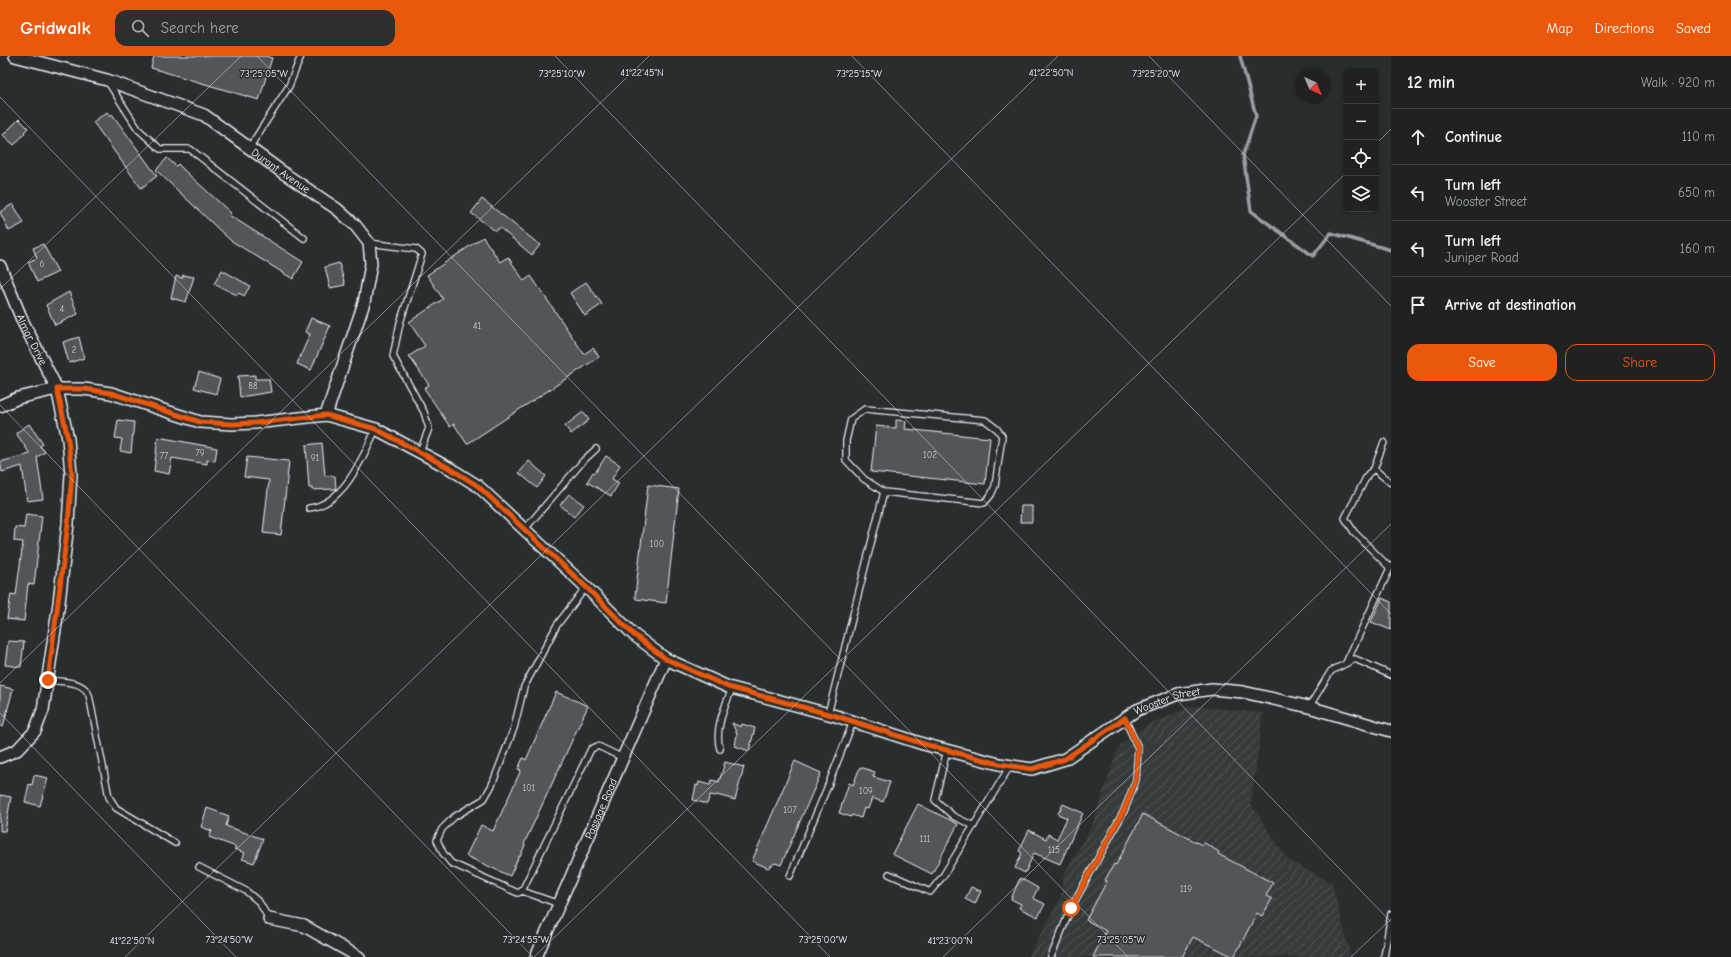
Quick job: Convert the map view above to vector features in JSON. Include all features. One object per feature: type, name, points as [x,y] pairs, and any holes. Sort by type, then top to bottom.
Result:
[{"type":"street","name":"Durant Avenue","points":[[15,56],[107,80],[204,115],[337,209],[355,225],[369,243]]},
{"type":"street","points":[[326,415],[364,303],[370,264],[369,243]]},
{"type":"street","name":"Almar Drive","points":[[0,266],[24,322],[57,389],[68,439],[72,474],[68,524],[44,710],[36,731],[16,750],[0,757]]},
{"type":"street","name":"Wooster Street","points":[[0,406],[18,398],[57,389],[84,389],[111,393],[200,422],[232,424],[255,423],[326,415],[376,429],[420,452],[478,486],[586,587],[634,635],[666,659],[732,688],[828,714],[947,750],[1010,765],[1032,769],[1065,759],[1137,710],[1178,694],[1212,689],[1243,692],[1309,707],[1391,731]]},
{"type":"street","name":"Passage Road","points":[[536,957],[666,659]]},
{"type":"street","points":[[269,919],[304,926],[359,957]]},
{"type":"lane","points":[[249,148],[289,86],[301,56]]},
{"type":"lane","points":[[107,80],[138,129],[160,149],[190,149],[304,238]]},
{"type":"lane","points":[[369,243],[416,249],[422,254],[400,322],[393,356],[426,417],[429,428],[420,452]]},
{"type":"lane","points":[[865,409],[985,420],[997,429],[1002,436],[995,486],[991,495],[984,503],[884,492],[864,479],[846,460],[846,441],[851,419],[865,409]]},
{"type":"lane","points":[[309,508],[327,503],[337,495],[364,454],[376,429]]},
{"type":"lane","points":[[1346,664],[1391,567],[1354,532],[1345,518],[1368,474],[1374,468],[1384,442]]},
{"type":"lane","points":[[525,530],[584,460],[596,450]]},
{"type":"lane","points":[[1374,468],[1391,483]]},
{"type":"lane","points":[[828,714],[884,492]]},
{"type":"lane","points":[[586,587],[557,625],[524,688],[514,728],[492,785],[484,799],[454,817],[442,829],[437,840],[443,854],[451,864],[518,893],[522,890],[590,749],[598,746],[623,758]]},
{"type":"lane","points":[[1309,707],[1331,671],[1355,659],[1391,675]]},
{"type":"lane","points":[[48,680],[81,685],[87,689],[109,797],[116,808],[175,843]]},
{"type":"lane","points":[[720,749],[717,739],[720,722],[732,688]]},
{"type":"lane","points":[[1052,957],[1071,908],[1124,810],[1136,780],[1138,748],[1125,718]]},
{"type":"lane","points":[[790,876],[853,722]]},
{"type":"lane","points":[[947,750],[935,800],[953,816],[974,826]]},
{"type":"lane","points":[[889,874],[930,892],[943,876],[1010,765]]},
{"type":"lane","points":[[200,867],[246,891],[259,902],[269,919]]},
{"type":"lane","points":[[522,890],[559,904]]},
{"type":"lane","points":[[1384,957],[1391,914]]},
{"type":"shaded area","points":[[1193,706],[1263,713],[1251,804],[1288,860],[1332,883],[1351,957],[1028,957],[1061,897],[1063,876],[1092,825],[1119,746],[1149,724]]},
{"type":"building","points":[[154,56],[266,56],[272,58],[259,100],[151,68]]},
{"type":"building","points":[[107,112],[110,116],[112,114],[157,176],[141,188],[93,122]]},
{"type":"building","points":[[19,119],[28,128],[14,145],[3,135]]},
{"type":"building","points":[[167,158],[176,166],[178,164],[231,213],[229,215],[303,262],[293,279],[230,240],[156,170]]},
{"type":"building","points":[[482,199],[540,245],[532,255],[500,228],[494,230],[471,213]]},
{"type":"building","points":[[13,204],[24,223],[9,231],[0,212]]},
{"type":"building","points":[[483,237],[500,262],[508,257],[524,281],[531,276],[584,354],[593,348],[599,357],[467,444],[454,424],[450,427],[424,388],[429,385],[409,356],[425,346],[409,322],[443,299],[427,275]]},
{"type":"building","points":[[43,244],[58,272],[37,282],[28,262],[37,258],[33,248]]},
{"type":"building","points":[[339,263],[345,285],[330,288],[325,267]]},
{"type":"building","points":[[222,270],[250,286],[244,296],[239,293],[237,295],[214,284]]},
{"type":"building","points":[[183,275],[194,277],[186,302],[171,298],[176,276],[182,278]]},
{"type":"building","points":[[586,282],[602,304],[585,316],[570,293]]},
{"type":"building","points":[[69,292],[78,314],[55,325],[46,305]]},
{"type":"building","points":[[311,318],[330,326],[311,370],[297,364],[310,334],[305,332]]},
{"type":"building","points":[[79,337],[84,358],[69,363],[63,342]]},
{"type":"building","points":[[199,372],[220,379],[216,394],[194,388]]},
{"type":"building","points":[[255,375],[255,379],[269,379],[271,392],[240,397],[238,376]]},
{"type":"building","points":[[583,412],[589,420],[571,434],[565,426]]},
{"type":"building","points":[[118,420],[134,422],[131,453],[120,451],[122,439],[115,438]]},
{"type":"building","points":[[896,420],[906,421],[905,429],[990,438],[985,484],[871,472],[876,426],[896,428]]},
{"type":"building","points":[[29,424],[43,444],[40,446],[45,452],[37,457],[43,499],[27,501],[22,466],[2,472],[0,462],[30,454],[16,433]]},
{"type":"building","points":[[158,437],[217,448],[215,461],[207,460],[207,464],[172,458],[169,474],[154,471]]},
{"type":"building","points":[[322,443],[325,476],[335,476],[336,489],[312,490],[312,488],[309,488],[306,445]]},
{"type":"building","points":[[606,456],[620,465],[612,479],[619,483],[611,496],[587,482]]},
{"type":"building","points":[[247,457],[289,461],[281,535],[263,533],[269,480],[244,477]]},
{"type":"building","points":[[529,461],[546,476],[537,488],[519,473]]},
{"type":"building","points":[[648,485],[679,489],[666,603],[636,599],[635,597]]},
{"type":"building","points":[[569,494],[584,505],[574,517],[560,505]]},
{"type":"building","points":[[1021,506],[1032,506],[1032,522],[1020,522]]},
{"type":"building","points":[[26,514],[42,516],[34,585],[28,584],[24,621],[7,619],[11,594],[16,595],[23,542],[14,541],[15,527],[24,528]]},
{"type":"building","points":[[1382,598],[1391,602],[1391,630],[1371,622]]},
{"type":"building","points":[[8,641],[24,642],[21,667],[5,665]]},
{"type":"building","points":[[0,686],[13,689],[3,727],[0,726]]},
{"type":"building","points":[[556,692],[588,706],[510,876],[466,856],[481,825],[493,831],[521,770],[518,769],[523,758],[526,760]]},
{"type":"building","points":[[732,723],[741,727],[742,724],[755,728],[749,751],[735,746],[737,734]]},
{"type":"building","points":[[795,761],[821,773],[781,865],[775,863],[768,868],[752,861]]},
{"type":"building","points":[[725,762],[744,767],[735,800],[717,795],[710,795],[707,804],[693,800],[696,785],[698,786],[699,782],[710,785],[712,780],[719,782]]},
{"type":"building","points":[[860,767],[875,772],[873,777],[890,782],[883,802],[872,798],[868,809],[864,808],[861,818],[852,815],[851,817],[839,813],[849,783],[853,785]]},
{"type":"building","points":[[34,775],[48,778],[40,806],[25,802],[29,784],[32,785]]},
{"type":"building","points":[[0,795],[11,797],[5,831],[0,831]]},
{"type":"building","points":[[918,804],[958,824],[932,874],[892,854]]},
{"type":"building","points":[[1063,804],[1083,813],[1060,864],[1034,853],[1025,873],[1015,868],[1022,853],[1019,851],[1029,830],[1046,839],[1048,834],[1057,839],[1067,818],[1058,814]]},
{"type":"building","points":[[207,808],[229,816],[226,826],[263,839],[254,863],[242,859],[245,853],[234,849],[236,847],[209,837],[212,831],[201,827]]},
{"type":"building","points":[[1143,814],[1202,845],[1203,842],[1219,852],[1218,854],[1273,883],[1266,896],[1272,899],[1262,916],[1257,913],[1234,957],[1193,937],[1182,957],[1093,957],[1106,931],[1086,920],[1107,881],[1105,880],[1114,864],[1116,865]]},
{"type":"building","points":[[1020,878],[1038,888],[1033,898],[1045,904],[1038,917],[1019,908],[1021,904],[1011,899]]},
{"type":"building","points":[[971,887],[981,891],[975,904],[965,899]]},
{"type":"waterway","points":[[1240,56],[1256,116],[1243,155],[1251,211],[1313,256],[1331,233],[1391,250]]},
{"type":"route","points":[[48,680],[59,603],[72,474],[68,439],[57,389],[84,389],[111,393],[200,422],[232,424],[255,423],[326,415],[376,429],[451,469],[478,486],[586,587],[634,635],[666,659],[728,687],[836,716],[924,744],[999,764],[1032,769],[1065,759],[1125,718],[1138,748],[1136,780],[1124,810],[1071,908]]}]
